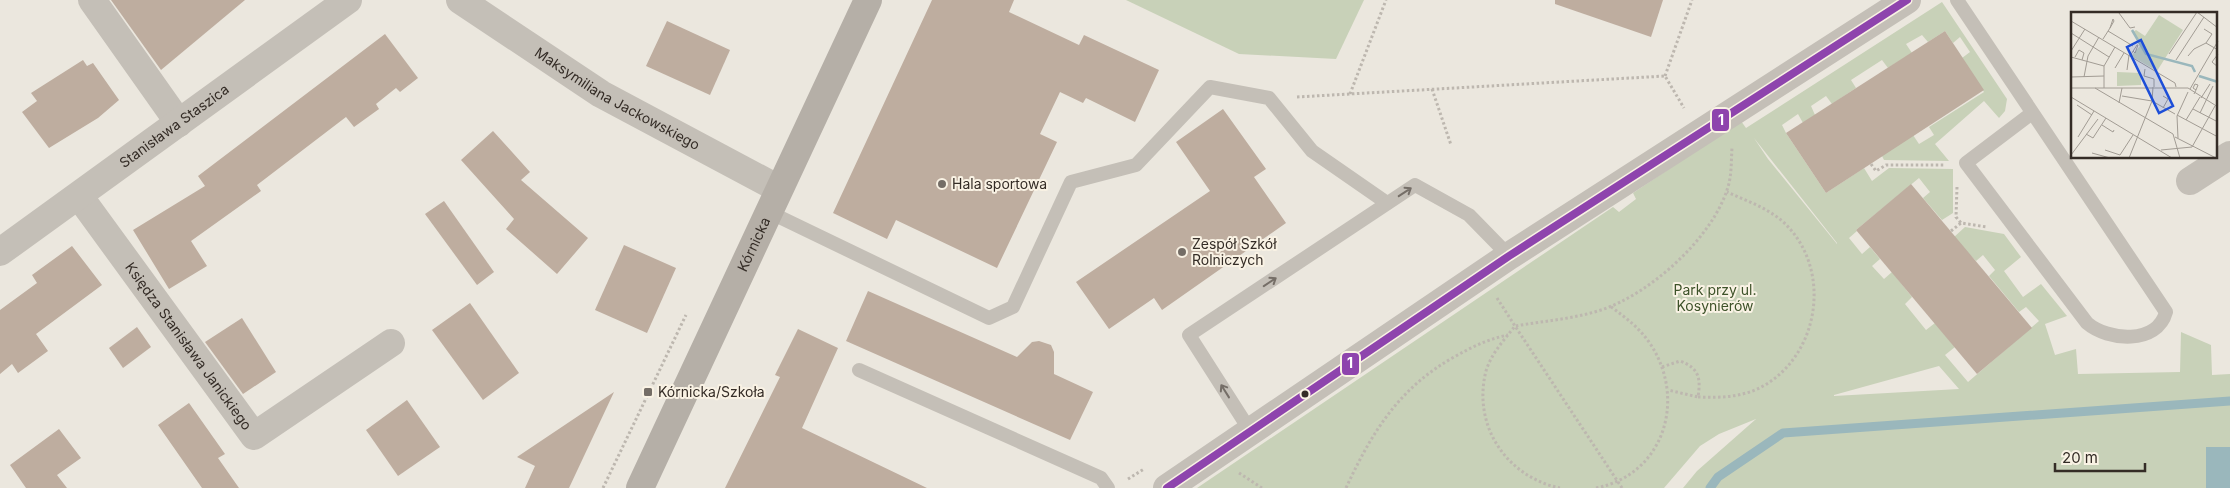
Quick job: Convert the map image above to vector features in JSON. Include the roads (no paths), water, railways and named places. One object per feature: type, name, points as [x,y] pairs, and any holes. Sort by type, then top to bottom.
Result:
[{"type":"street","points":[[92,0],[179,123]]},
{"type":"street","name":"Stanisława Staszica","points":[[0,252],[348,0]]},
{"type":"street","name":"Maksymiliana Jackowskiego","points":[[460,0],[601,94],[774,200]]},
{"type":"street","name":"Kórnicka","points":[[640,488],[868,0]]},
{"type":"street","points":[[1166,488],[1509,256],[1907,0]]},
{"type":"street","points":[[2190,181],[2230,155]]},
{"type":"street","name":"Księdza Stanisława Janickiego","points":[[79,196],[254,436],[391,343]]},
{"type":"lane","points":[[1957,0],[2166,312],[2163,322],[2154,331],[2143,336],[2108,335],[2096,331],[2076,310],[1966,163],[2032,113]]},
{"type":"lane","points":[[774,200],[990,318],[1013,307],[1071,182],[1136,165],[1210,87],[1269,98],[1312,151],[1387,203]]},
{"type":"lane","points":[[1251,432],[1189,335],[1415,185],[1469,215],[1509,256]]},
{"type":"lane","points":[[859,370],[1101,478],[1108,488]]},
{"type":"water","points":[[2206,447],[2230,447],[2230,488],[2206,488]]},
{"type":"waterway","points":[[1710,488],[1718,477],[1783,433],[2230,401]]},
{"type":"place","name":"Hala sportowa","points":[[942,184]]},
{"type":"place","name":"Zespół Szkół Rolniczych","points":[[1182,252]]},
{"type":"place","name":"Kórnicka/Szkoła","points":[[648,392]]},
{"type":"park label","name":"Park przy ul. Kosynierów","points":[[1715,298]]}]
